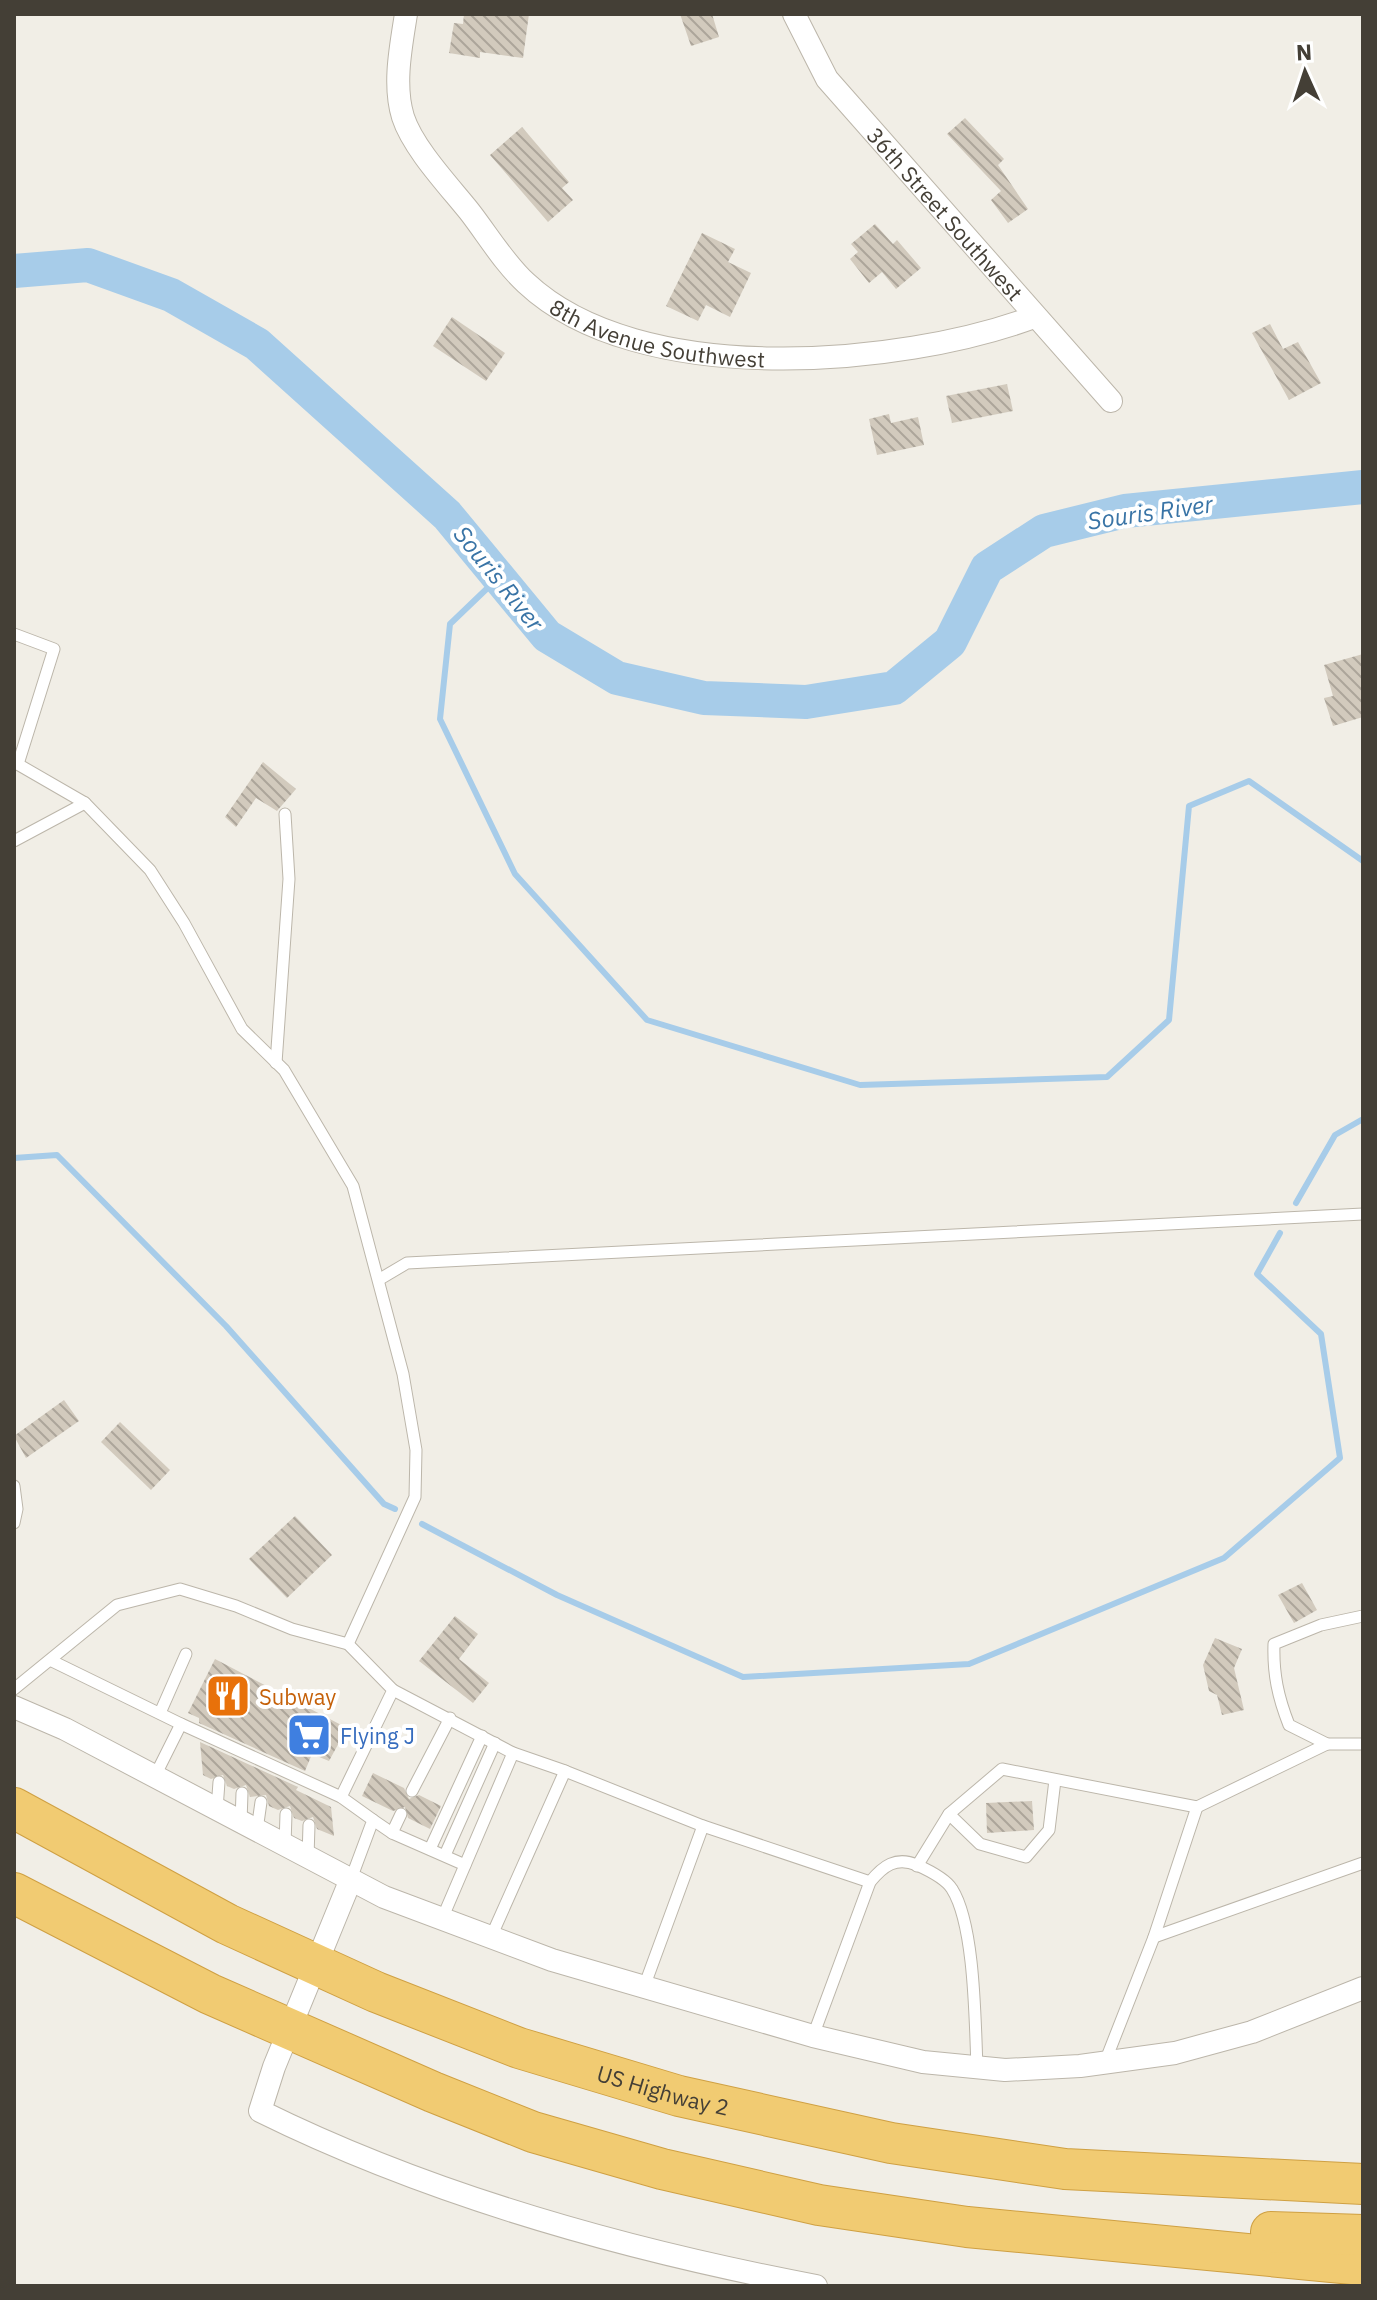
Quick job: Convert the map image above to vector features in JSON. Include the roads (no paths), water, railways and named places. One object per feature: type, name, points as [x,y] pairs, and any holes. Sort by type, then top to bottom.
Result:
[{"type":"highway","name":"US Highway 2","points":[[14,1808],[227,1924],[318,1966],[519,2048],[679,2096],[891,2143],[1065,2169],[1363,2184]]},
{"type":"highway","points":[[14,1893],[210,1994],[291,2029],[533,2132],[662,2169],[819,2205],[967,2227],[1363,2265]]},
{"type":"highway","points":[[967,2227],[1363,2235]]},
{"type":"street","name":"8th Avenue Southwest","points":[[406,14],[399,64],[403,117],[433,165],[526,283],[565,310],[657,349],[758,359],[903,352],[1034,317]]},
{"type":"street","name":"36th Street Southwest","points":[[794,14],[827,79],[1111,401]]},
{"type":"street","points":[[14,1707],[65,1729],[384,1897],[491,1937],[644,1987],[813,2036],[923,2062],[1005,2070],[1175,2053],[1252,2032],[1363,1988]]},
{"type":"street","points":[[351,1879],[260,2111],[327,2144],[423,2181],[617,2241],[816,2286]]},
{"type":"lane","points":[[14,634],[54,649],[16,763],[85,803],[150,870],[184,923],[242,1029],[276,1063],[353,1186],[403,1374],[416,1450],[415,1497],[348,1644]]},
{"type":"lane","points":[[14,841],[85,803]]},
{"type":"lane","points":[[276,1063],[289,879],[285,814]]},
{"type":"lane","points":[[380,1279],[407,1263],[1363,1214]]},
{"type":"lane","points":[[14,1486],[17,1509],[14,1523]]},
{"type":"lane","points":[[14,1689],[117,1605],[180,1589],[236,1606],[292,1629],[348,1644],[393,1690],[513,1753],[703,1826],[870,1882]]},
{"type":"lane","points":[[1327,1744],[1289,1725],[1277,1695],[1274,1644],[1321,1625],[1363,1616]]},
{"type":"lane","points":[[160,1713],[186,1654]]},
{"type":"lane","points":[[52,1661],[264,1768],[341,1797],[392,1833],[465,1865]]},
{"type":"lane","points":[[341,1797],[393,1690]]},
{"type":"lane","points":[[412,1791],[450,1718]]},
{"type":"lane","points":[[155,1776],[181,1724]]},
{"type":"lane","points":[[430,1849],[482,1736]]},
{"type":"lane","points":[[445,1855],[495,1743]]},
{"type":"lane","points":[[917,1866],[949,1814],[1002,1769],[1197,1807],[1327,1744],[1363,1744]]},
{"type":"lane","points":[[442,1919],[513,1753]]},
{"type":"lane","points":[[491,1937],[565,1771]]},
{"type":"lane","points":[[949,1814],[980,1844],[1026,1857],[1049,1830],[1055,1780]]},
{"type":"lane","points":[[217,1809],[219,1782]]},
{"type":"lane","points":[[311,1784],[311,1797]]},
{"type":"lane","points":[[242,1793],[249,1826]]},
{"type":"lane","points":[[249,1826],[261,1802]]},
{"type":"lane","points":[[1105,2062],[1154,1937],[1197,1807]]},
{"type":"lane","points":[[285,1845],[286,1814]]},
{"type":"lane","points":[[392,1833],[401,1814]]},
{"type":"lane","points":[[351,1879],[373,1820]]},
{"type":"lane","points":[[308,1857],[309,1825]]},
{"type":"lane","points":[[644,1987],[703,1826]]},
{"type":"lane","points":[[813,2036],[870,1882],[884,1866],[905,1860],[952,1888],[963,1924],[973,1989],[977,2067]]},
{"type":"lane","points":[[1154,1937],[1363,1863]]},
{"type":"waterway","name":"Souris River","points":[[14,271],[88,265],[171,295],[257,344],[447,515],[547,636],[617,678],[704,698],[806,702],[894,688],[950,642],[987,568],[1044,531],[1125,511],[1363,487]]},
{"type":"waterway","points":[[498,578],[450,624],[440,719],[515,874],[647,1020],[860,1085],[1107,1077],[1169,1020],[1189,806],[1249,781],[1363,861]]},
{"type":"waterway","points":[[1296,1203],[1335,1135],[1363,1119]]},
{"type":"waterway","points":[[14,1158],[57,1155],[226,1326],[384,1504],[395,1509]]},
{"type":"waterway","points":[[422,1524],[557,1595],[743,1677],[969,1664],[1224,1558],[1340,1458],[1321,1334],[1257,1274],[1280,1233]]},
{"type":"place","name":"Subway","points":[[228,1696]]},
{"type":"place","name":"Flying J","points":[[309,1735]]}]
